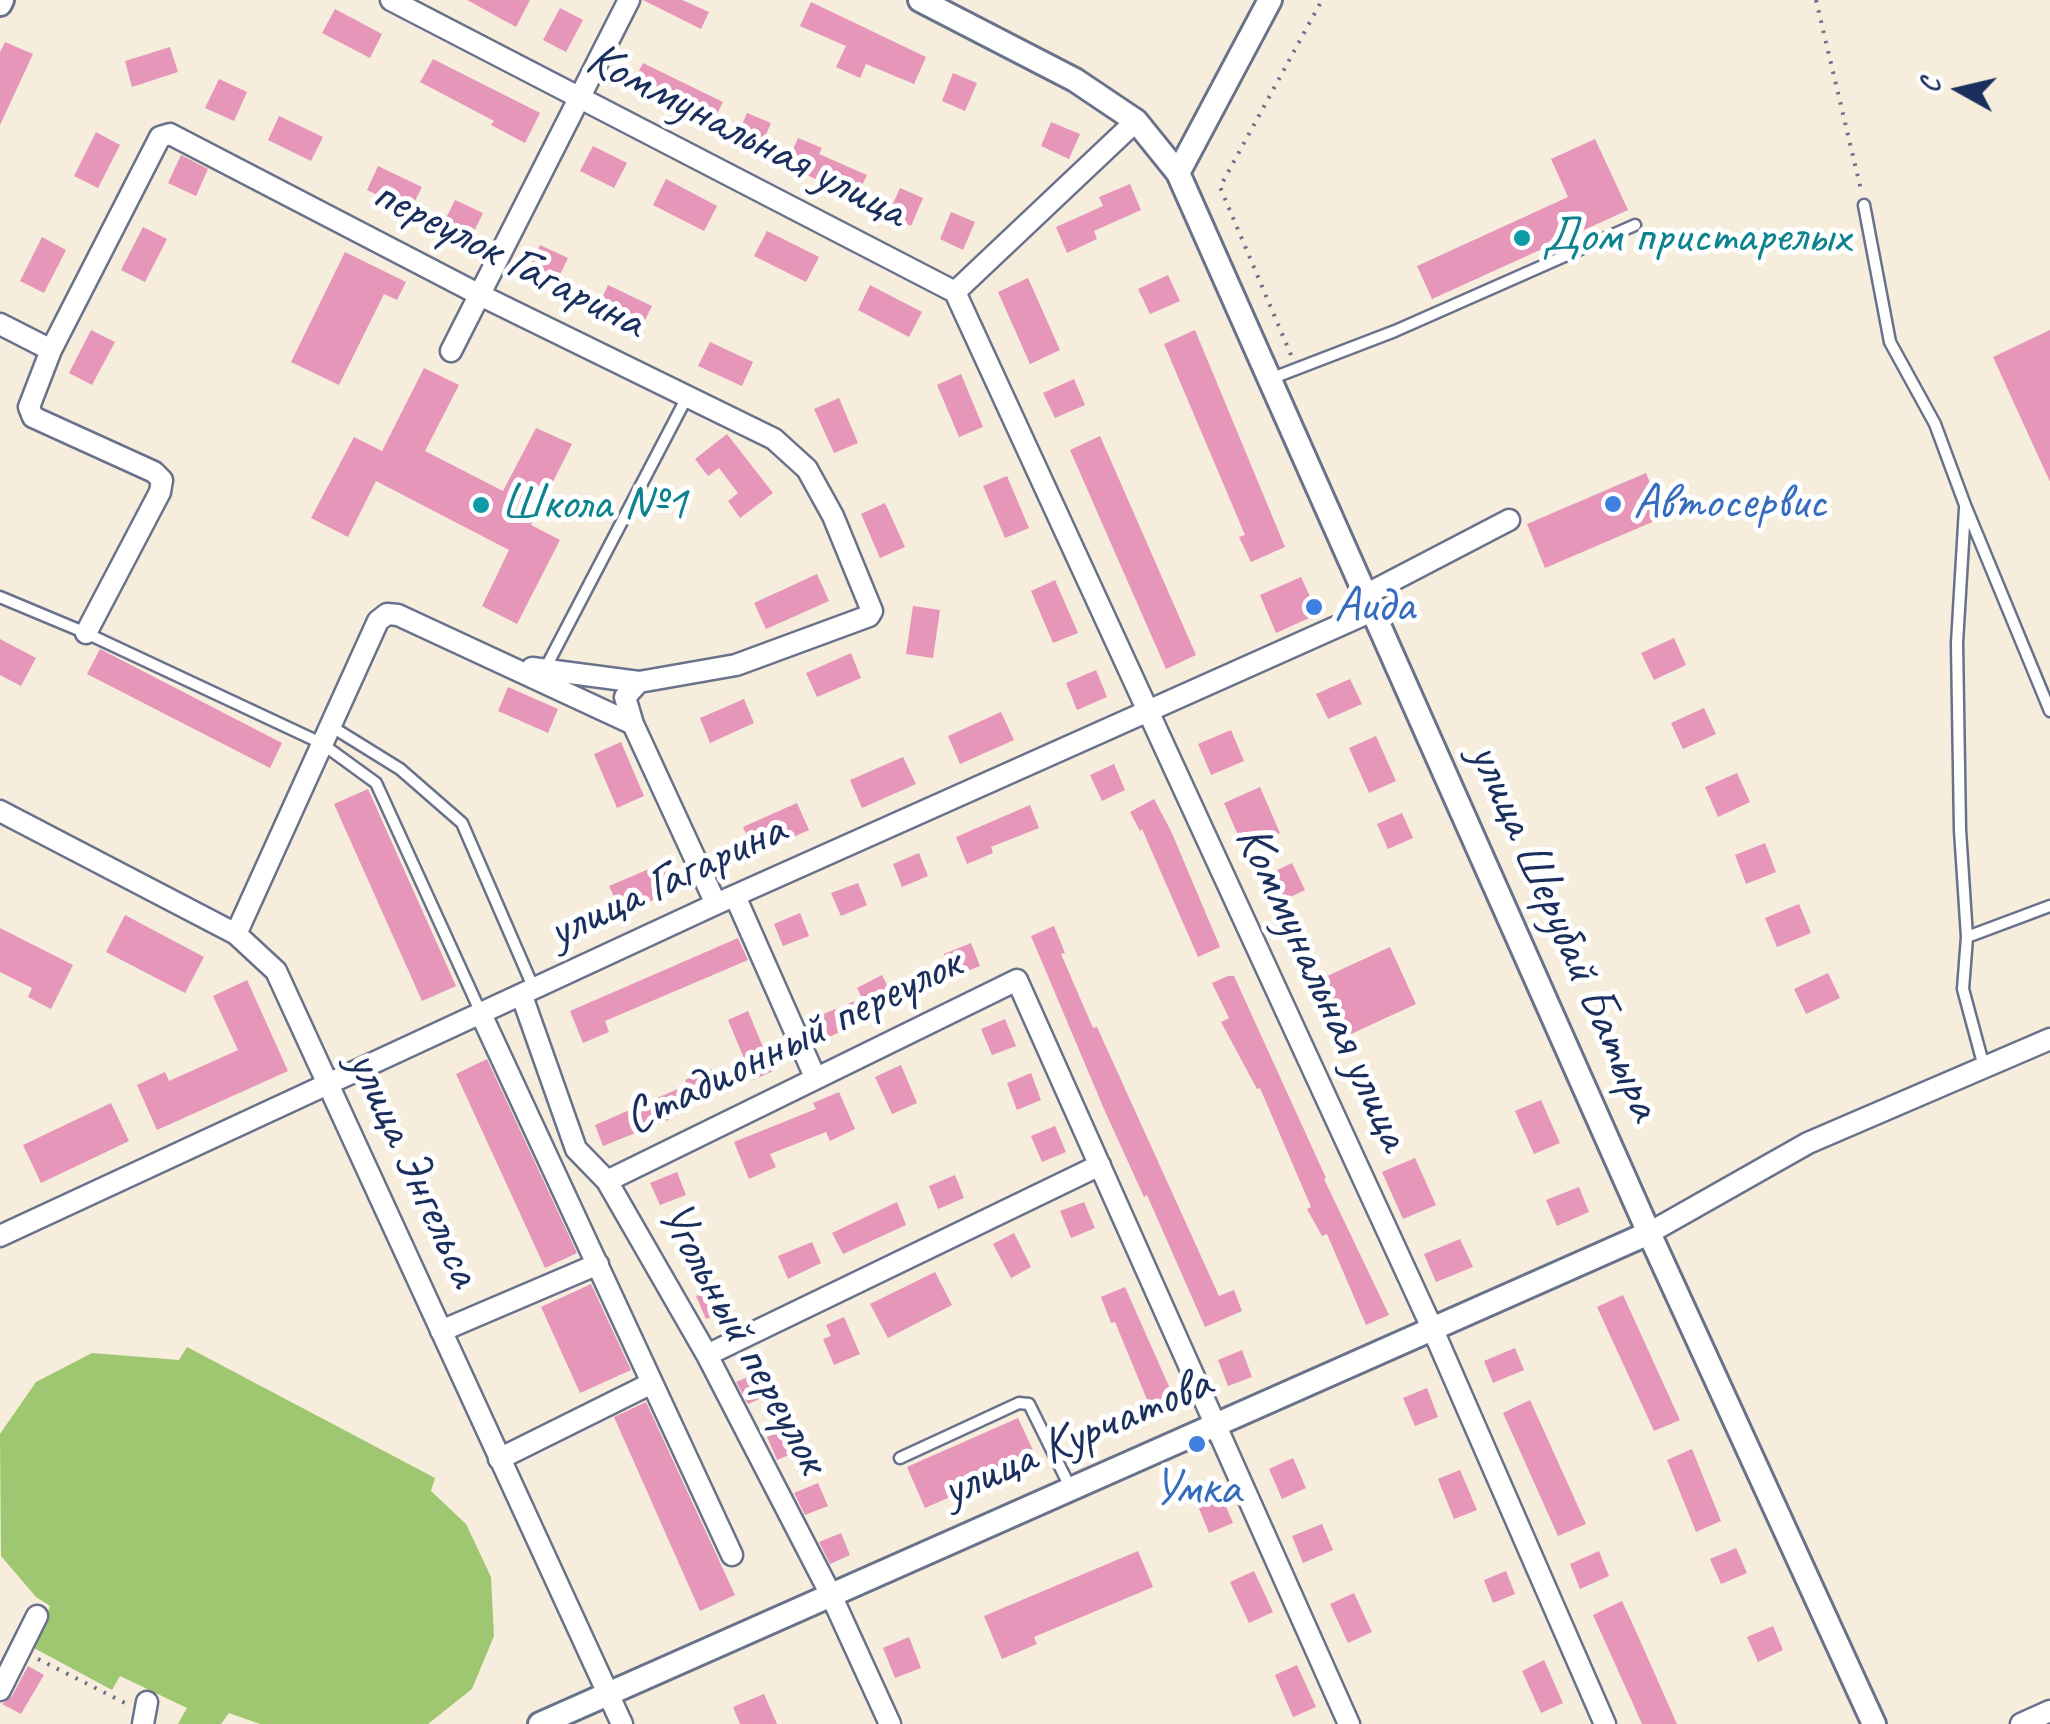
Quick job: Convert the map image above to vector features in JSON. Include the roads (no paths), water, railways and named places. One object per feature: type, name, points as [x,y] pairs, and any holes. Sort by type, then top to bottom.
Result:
[{"type":"street","name":"Коммунальная улица","points":[[392,0],[955,292],[1433,1330],[1605,1724]]},
{"type":"street","points":[[451,351],[630,0]]},
{"type":"street","name":"улица Шерубай Батыра","points":[[920,0],[1074,80],[1136,121],[1178,173],[1650,1234],[1874,1724]]},
{"type":"street","points":[[1178,173],[1270,0]]},
{"type":"street","points":[[955,292],[1136,121]]},
{"type":"street","name":"переулок Гагарина","points":[[52,350],[160,137],[170,134],[480,295],[774,439],[807,469],[833,516],[871,605],[868,616],[736,665],[639,682]]},
{"type":"street","points":[[0,324],[52,350],[29,406],[32,417],[154,472],[162,480],[160,492],[86,633]]},
{"type":"street","name":"улица Гагарина","points":[[0,1236],[726,900],[1147,711],[1368,603],[1509,520]]},
{"type":"street","points":[[236,934],[378,621],[387,614],[398,614],[633,724]]},
{"type":"street","points":[[512,666],[639,682]]},
{"type":"street","points":[[639,682],[624,697],[633,724],[815,1077]]},
{"type":"street","name":"улица Энгельса","points":[[0,812],[236,934],[276,971],[622,1724]]},
{"type":"street","name":"Стадионный переулок","points":[[607,1181],[1016,980],[1100,1165]]},
{"type":"street","name":"Угольный переулок","points":[[528,993],[576,1148],[607,1181],[707,1355],[831,1595],[890,1724]]},
{"type":"street","points":[[481,1014],[732,1555]]},
{"type":"street","points":[[1650,1234],[1808,1143],[2050,1038]]},
{"type":"street","points":[[707,1355],[1100,1165],[1348,1724]]},
{"type":"street","name":"улица Курчатова","points":[[540,1724],[1650,1234]]},
{"type":"street","points":[[441,1331],[598,1264]]},
{"type":"street","points":[[500,1458],[652,1383]]},
{"type":"street","points":[[0,1690],[37,1616]]},
{"type":"street","points":[[2021,1724],[2050,1711]]},
{"type":"lane","points":[[1864,205],[1890,342],[1936,424],[2050,711]]},
{"type":"lane","points":[[1269,380],[1395,332],[1635,225]]},
{"type":"lane","points":[[545,670],[688,396]]},
{"type":"lane","points":[[1965,505],[1957,644],[1960,830],[1967,937],[1964,988],[1984,1068]]},
{"type":"lane","points":[[0,597],[400,769],[462,823],[528,993]]},
{"type":"lane","points":[[325,734],[376,784],[481,1014]]},
{"type":"lane","points":[[1967,937],[2050,906]]},
{"type":"lane","points":[[900,1458],[1018,1403],[1029,1404],[1070,1487]]},
{"type":"place","name":"Дом пристарелых","points":[[1522,238]]},
{"type":"place","name":"Автосервис","points":[[1613,504]]},
{"type":"place","name":"Школа №1","points":[[481,505]]},
{"type":"place","name":"Аида","points":[[1314,607]]},
{"type":"place","name":"Умка","points":[[1197,1444]]}]
